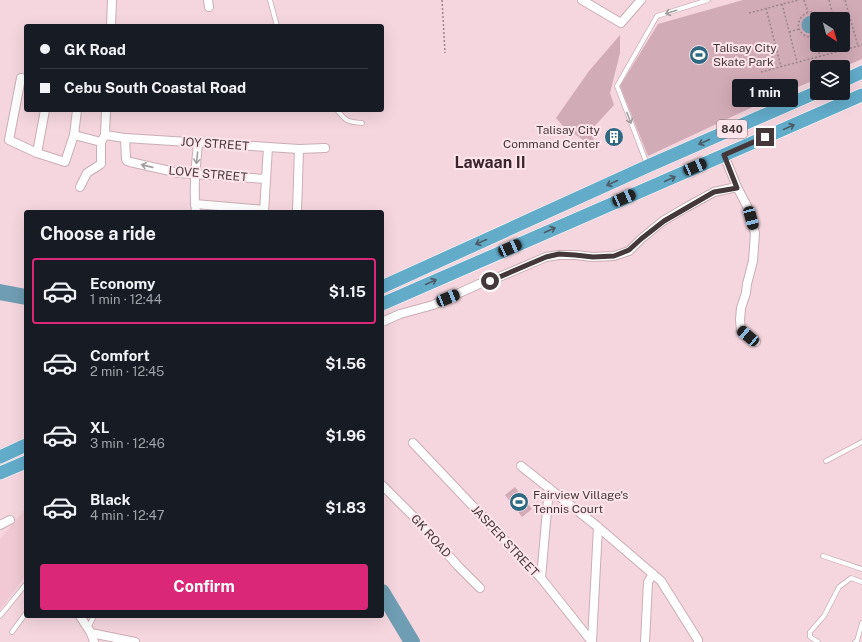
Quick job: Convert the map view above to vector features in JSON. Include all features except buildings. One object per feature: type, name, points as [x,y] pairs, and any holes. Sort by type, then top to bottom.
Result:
[{"type":"highway","points":[[850,78],[862,72]]},
{"type":"highway","name":"840","points":[[386,286],[648,166],[810,95]]},
{"type":"highway","name":"840","points":[[384,303],[862,95]]},
{"type":"highway","points":[[3,456],[24,447]]},
{"type":"highway","points":[[6,471],[24,463]]},
{"type":"street","points":[[111,24],[112,0]]},
{"type":"street","points":[[582,0],[621,23],[637,1]]},
{"type":"street","points":[[24,79],[21,78],[9,140],[37,153],[65,162],[74,135],[77,112]]},
{"type":"street","points":[[37,153],[45,112]]},
{"type":"street","points":[[80,187],[87,173],[101,164],[106,112]]},
{"type":"street","name":"JOY STREET","points":[[74,135],[299,149],[325,148]]},
{"type":"street","name":"LOVE STREET","points":[[126,138],[125,156],[127,161],[173,172],[266,179]]},
{"type":"street","points":[[198,143],[195,174],[195,208],[241,210]]},
{"type":"street","points":[[264,210],[268,147]]},
{"type":"street","points":[[297,210],[299,149]]},
{"type":"street","points":[[724,155],[737,188],[747,206],[755,233],[754,261],[741,308],[740,325],[741,330],[756,342]]},
{"type":"street","points":[[384,321],[400,314],[433,305],[479,284],[490,281],[546,257],[559,254],[593,257],[614,256],[629,250],[664,221],[685,208],[714,192],[737,188]]},
{"type":"street","name":"JASPER STREET","points":[[413,443],[541,578],[592,642]]},
{"type":"street","points":[[521,466],[661,581],[698,642]]},
{"type":"street","name":"GK ROAD","points":[[384,487],[480,588]]},
{"type":"street","points":[[541,578],[549,488]]},
{"type":"street","points":[[0,525],[10,520]]},
{"type":"street","points":[[592,642],[598,528]]},
{"type":"street","points":[[645,642],[648,582],[653,574]]},
{"type":"street","points":[[81,618],[94,642]]},
{"type":"street","points":[[89,631],[135,642]]},
{"type":"lane","points":[[270,0],[276,24]]},
{"type":"lane","points":[[648,166],[617,86],[657,16],[708,0]]},
{"type":"lane","points":[[338,112],[351,123],[362,123]]},
{"type":"lane","points":[[826,461],[862,442]]},
{"type":"lane","points":[[823,556],[862,569]]},
{"type":"lane","points":[[818,642],[810,637],[810,632],[824,616],[839,587],[851,578],[862,582]]},
{"type":"lane","points":[[0,616],[24,586]]},
{"type":"lane","points":[[12,632],[24,616]]},
{"type":"lane","points":[[89,631],[93,618]]},
{"type":"lane","points":[[855,642],[857,641],[862,623]]},
{"type":"path","points":[[442,0],[445,53]]},
{"type":"path","points":[[749,13],[798,0]]},
{"type":"path","points":[[804,0],[808,12],[802,16],[798,26],[805,36],[810,37]]},
{"type":"path","points":[[829,0],[832,12]]},
{"type":"path","points":[[845,0],[858,46]]},
{"type":"path","points":[[782,4],[797,62]]},
{"type":"path","points":[[766,8],[781,66]]},
{"type":"path","points":[[790,32],[799,29]]},
{"type":"path","points":[[850,48],[862,44]]},
{"type":"path","points":[[819,52],[820,56]]},
{"type":"path","points":[[761,72],[835,52]]},
{"type":"shaded area","name":"Talisay City Skate Park","points":[[743,0],[862,0],[862,59],[850,64],[850,60],[810,60],[810,82],[772,98],[648,156],[620,86],[658,24]]},
{"type":"shaded area","points":[[620,35],[620,53],[610,93],[614,105],[592,129],[595,148],[563,126],[556,118],[589,71]]},
{"type":"shaded area","name":"Fairview Village's Tennis Court","points":[[515,487],[532,509],[522,517],[505,495]]},
{"type":"shaded area","points":[[24,510],[24,578],[0,610],[0,539]]},
{"type":"water","points":[[810,16],[810,33],[805,32],[802,29],[802,22],[805,18]]},
{"type":"waterway","points":[[0,292],[24,297]]},
{"type":"waterway","points":[[384,595],[412,642]]},
{"type":"place","name":"Talisay City Skate Park","points":[[699,55]]},
{"type":"place","name":"Talisay City Command Center","points":[[614,137]]},
{"type":"place","name":"Fairview Village's Tennis Court","points":[[519,502]]},
{"type":"district","name":"Lawaan II","points":[[490,162]]},
{"type":"route","points":[[490,281],[546,257],[559,254],[593,257],[614,256],[629,250],[664,221],[685,208],[714,192],[737,188],[724,155],[765,137]]}]
